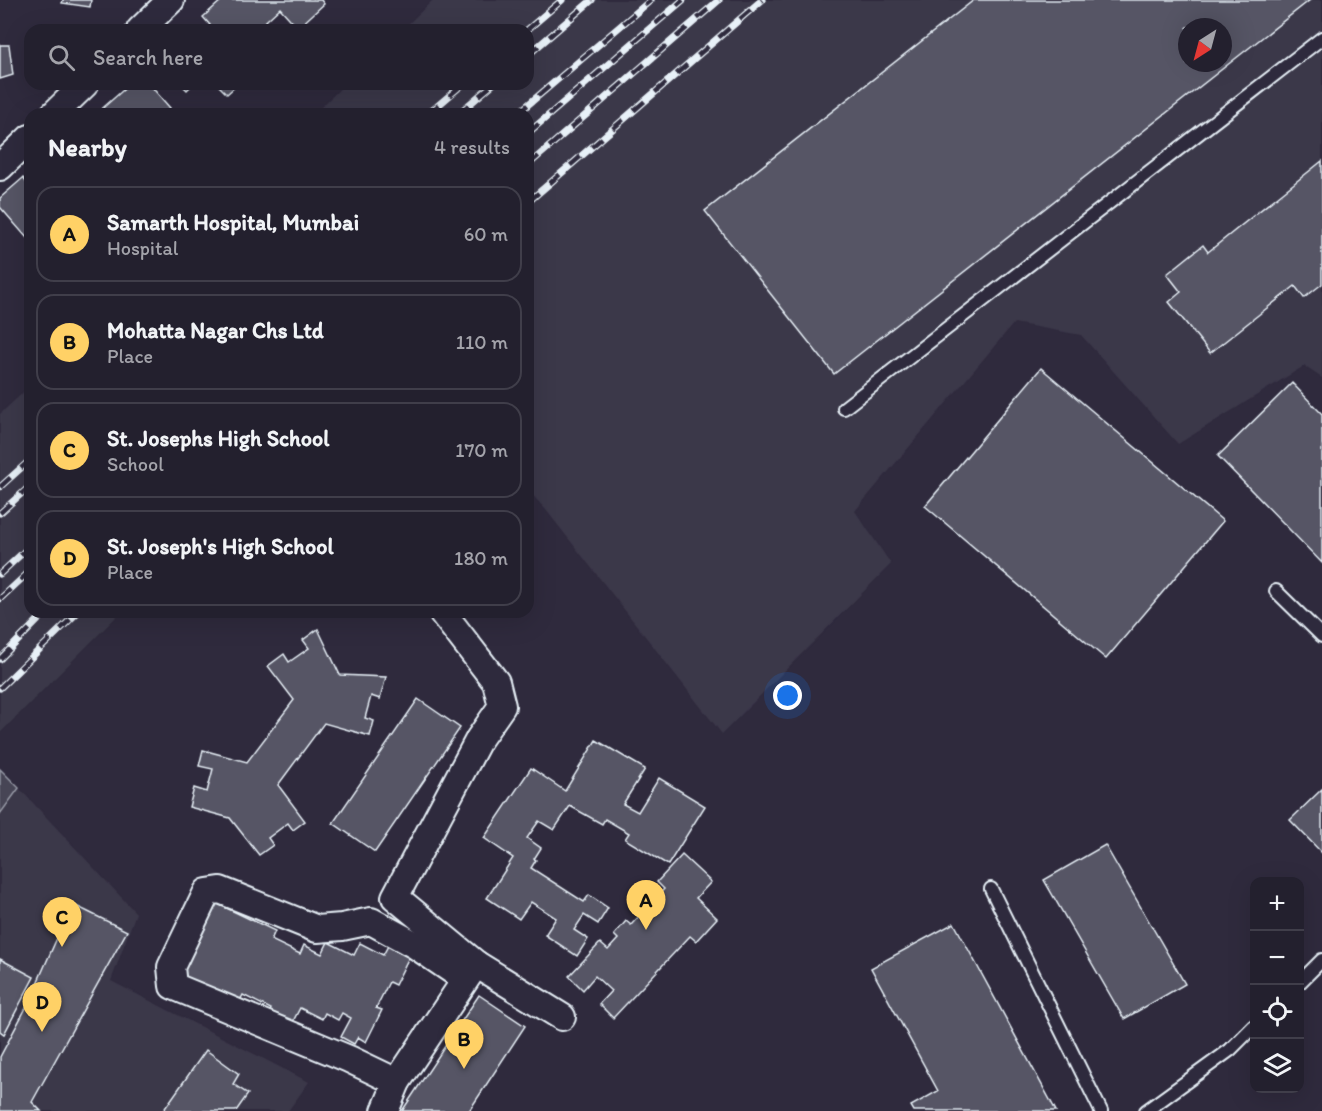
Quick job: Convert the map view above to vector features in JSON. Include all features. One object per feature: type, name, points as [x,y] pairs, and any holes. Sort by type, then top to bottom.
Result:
[{"type":"street","points":[[146,24],[171,0]]},
{"type":"street","points":[[60,108],[79,90]]},
{"type":"street","points":[[0,167],[24,144]]},
{"type":"street","points":[[447,618],[496,682],[502,706],[479,739],[395,897],[471,971]]},
{"type":"street","points":[[397,1082],[350,1059],[173,986],[171,967],[207,892],[220,890],[317,929],[371,921],[562,1017]]},
{"type":"street","points":[[385,1111],[397,1082],[471,971]]},
{"type":"lane","points":[[844,408],[1322,38]]},
{"type":"lane","points":[[1276,591],[1322,636]]},
{"type":"lane","points":[[991,889],[1101,1111]]},
{"type":"lane","points":[[1304,977],[1322,960]]},
{"type":"lane","points":[[1146,1111],[1230,1050],[1250,1030]]},
{"type":"shaded area","points":[[433,0],[1322,0],[1322,378],[1304,366],[1178,444],[1081,335],[1014,323],[855,511],[891,564],[722,734],[534,497],[534,108],[320,108],[339,90],[534,90],[534,24],[408,24]]},
{"type":"shaded area","points":[[24,392],[24,618],[115,618],[0,733],[0,414]]},
{"type":"shaded area","points":[[0,769],[19,788],[0,814]]},
{"type":"shaded area","points":[[19,788],[136,913],[111,981],[309,1082],[288,1111],[0,1111],[0,814]]},
{"type":"building","points":[[63,0],[91,0],[90,7],[62,3]]},
{"type":"building","points":[[222,0],[321,0],[324,4],[302,24],[294,24],[280,8],[263,24],[209,24],[203,17]]},
{"type":"building","points":[[974,0],[1310,0],[1232,61],[1232,18],[1178,18],[1178,72],[1218,72],[834,374],[705,211]]},
{"type":"building","points":[[0,45],[9,45],[13,75],[0,79]]},
{"type":"building","points":[[123,90],[154,90],[170,108],[103,108]]},
{"type":"building","points":[[1322,161],[1322,284],[1304,298],[1295,286],[1210,353],[1169,302],[1181,292],[1167,274],[1203,245],[1208,252]]},
{"type":"building","points":[[23,178],[24,235],[0,207],[0,198]]},
{"type":"building","points":[[1041,368],[1223,521],[1106,659],[925,506]]},
{"type":"building","points":[[1292,383],[1322,414],[1322,563],[1218,456]]},
{"type":"building","points":[[318,629],[340,675],[386,677],[380,699],[371,696],[365,718],[374,721],[370,736],[324,723],[278,785],[305,821],[293,830],[288,823],[268,838],[273,845],[259,855],[230,818],[189,807],[194,788],[207,792],[213,769],[199,766],[203,750],[247,762],[294,700],[268,666],[284,654],[289,662],[309,648],[303,640]]},
{"type":"building","points":[[418,699],[460,728],[375,852],[333,823]]},
{"type":"building","points":[[596,740],[645,769],[623,804],[638,812],[659,778],[705,806],[668,865],[625,839],[629,833],[605,819],[602,824],[570,806],[554,830],[539,821],[527,838],[541,848],[531,868],[584,902],[589,895],[608,908],[598,924],[584,915],[574,930],[588,939],[577,956],[545,935],[556,918],[531,902],[519,919],[487,898],[513,858],[484,838],[531,768],[565,791]]},
{"type":"building","points":[[1322,789],[1322,853],[1290,820]]},
{"type":"building","points":[[1105,845],[1185,984],[1124,1019],[1044,880]]},
{"type":"building","points":[[682,855],[711,882],[696,898],[717,918],[696,941],[690,936],[613,1018],[599,1004],[611,991],[595,976],[583,990],[569,976],[600,943],[608,950],[618,939],[614,935],[626,921],[631,925],[664,889],[657,882]]},
{"type":"building","points":[[214,902],[275,931],[271,940],[300,954],[304,945],[322,954],[328,942],[354,955],[360,943],[383,955],[389,944],[410,955],[395,985],[389,982],[376,1008],[382,1010],[366,1042],[358,1037],[354,1044],[341,1037],[351,1018],[342,1013],[338,1020],[325,1013],[322,1019],[300,1008],[290,1027],[268,1016],[271,1009],[243,995],[239,1002],[179,974]]},
{"type":"building","points":[[72,904],[127,931],[32,1102],[41,1111],[0,1111],[0,1057],[27,1006]]},
{"type":"building","points":[[954,923],[1056,1111],[914,1111],[911,1106],[938,1091],[871,968]]},
{"type":"building","points":[[0,959],[34,977],[4,1034],[0,1031]]},
{"type":"building","points":[[479,995],[525,1026],[469,1111],[402,1111]]},
{"type":"building","points":[[206,1050],[239,1074],[233,1084],[248,1094],[236,1111],[163,1111]]},
{"type":"railway","points":[[534,24],[562,0]]},
{"type":"railway","points":[[534,50],[592,0]]},
{"type":"railway","points":[[524,108],[651,0]]},
{"type":"railway","points":[[534,128],[683,0]]},
{"type":"railway","points":[[534,160],[719,0]]},
{"type":"railway","points":[[534,197],[762,0]]},
{"type":"railway","points":[[435,108],[456,90]]},
{"type":"railway","points":[[465,108],[486,90]]},
{"type":"railway","points":[[0,487],[24,465]]},
{"type":"railway","points":[[0,513],[24,491]]},
{"type":"railway","points":[[0,574],[24,552]]},
{"type":"railway","points":[[0,599],[24,577]]},
{"type":"railway","points":[[0,659],[40,618]]},
{"type":"railway","points":[[0,688],[72,618]]},
{"type":"place","name":"Samarth Hospital, Mumbai","points":[[646,930]]},
{"type":"place","name":"St. Josephs High School","points":[[62,947]]},
{"type":"place","name":"St. Joseph's High School","points":[[42,1032]]},
{"type":"place","name":"Mohatta Nagar Chs Ltd","points":[[464,1069]]}]
